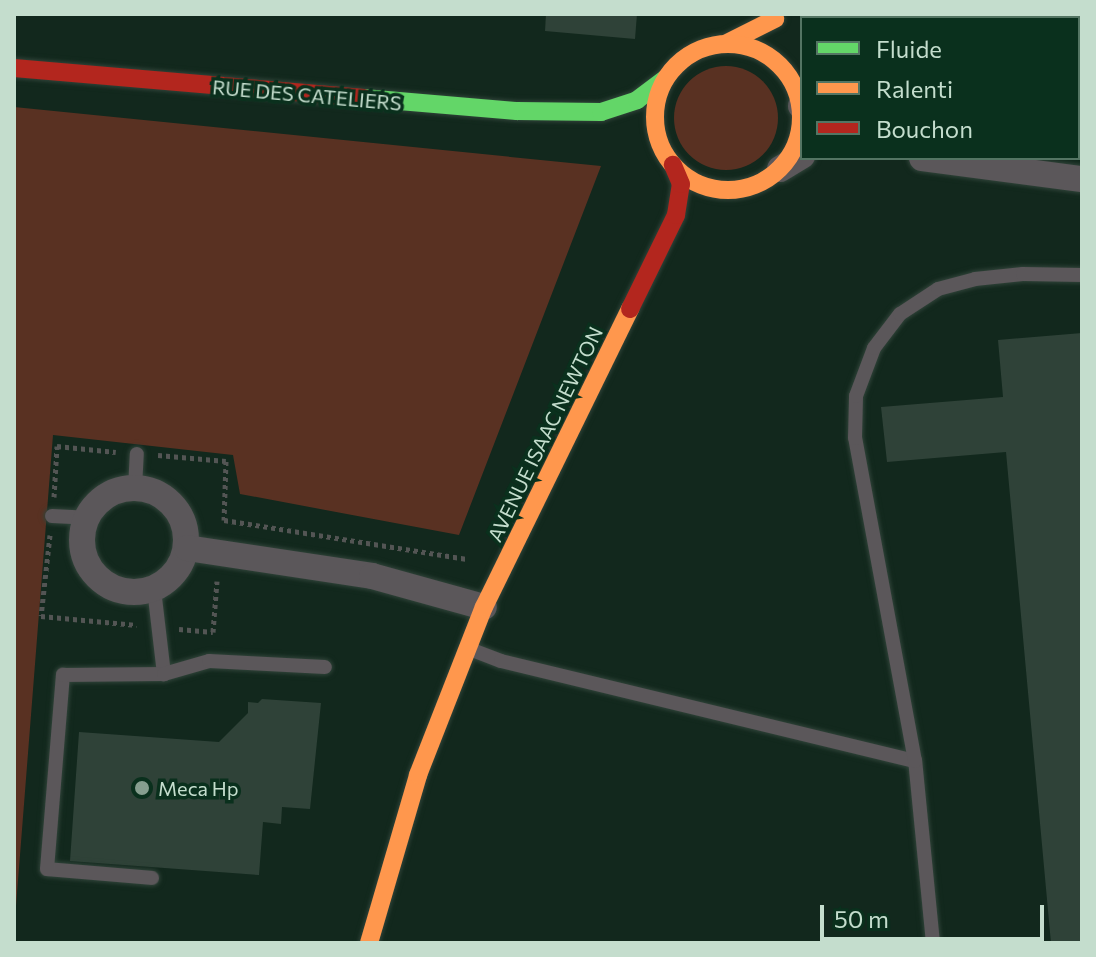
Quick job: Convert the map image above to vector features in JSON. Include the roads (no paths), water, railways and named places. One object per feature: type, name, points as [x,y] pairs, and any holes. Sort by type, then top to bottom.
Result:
[{"type":"street","points":[[776,61],[777,16],[727,43],[691,53],[665,79],[655,110],[659,142],[673,165],[686,177],[719,190],[742,190],[762,182],[791,163],[800,123]]},
{"type":"street","points":[[727,43],[753,48],[776,61],[797,89],[800,99]]},
{"type":"street","name":"RUE DES CATELIERS","points":[[14,68],[426,105],[601,112],[651,130],[659,142]]},
{"type":"street","name":"RUE DES CATELIERS","points":[[601,112],[637,100],[665,79]]},
{"type":"street","points":[[937,160],[1082,179]]},
{"type":"street","name":"AVENUE ISAAC NEWTON","points":[[369,943],[403,819],[484,607],[676,215],[681,184],[673,165]]},
{"type":"street","name":"AVENUE ISAAC NEWTON","points":[[665,241],[719,190]]},
{"type":"street","points":[[135,488],[150,490],[175,507],[183,519],[187,548],[176,573],[154,589],[126,592],[101,581],[91,571],[82,545],[87,518],[107,496],[135,488]]},
{"type":"street","points":[[187,548],[372,576],[484,607]]},
{"type":"lane","points":[[933,943],[915,761],[855,438],[856,396],[874,348],[900,314],[938,289],[975,279],[1023,274],[1082,275]]},
{"type":"lane","points":[[135,488],[137,454]]},
{"type":"lane","points":[[52,516],[87,518]]},
{"type":"lane","points":[[154,589],[161,627],[164,674]]},
{"type":"lane","points":[[467,648],[501,661],[915,761]]},
{"type":"lane","points":[[152,878],[47,869],[63,675],[164,674],[209,661],[325,667]]},
{"type":"place","name":"Meca Hp","points":[[142,788]]}]
